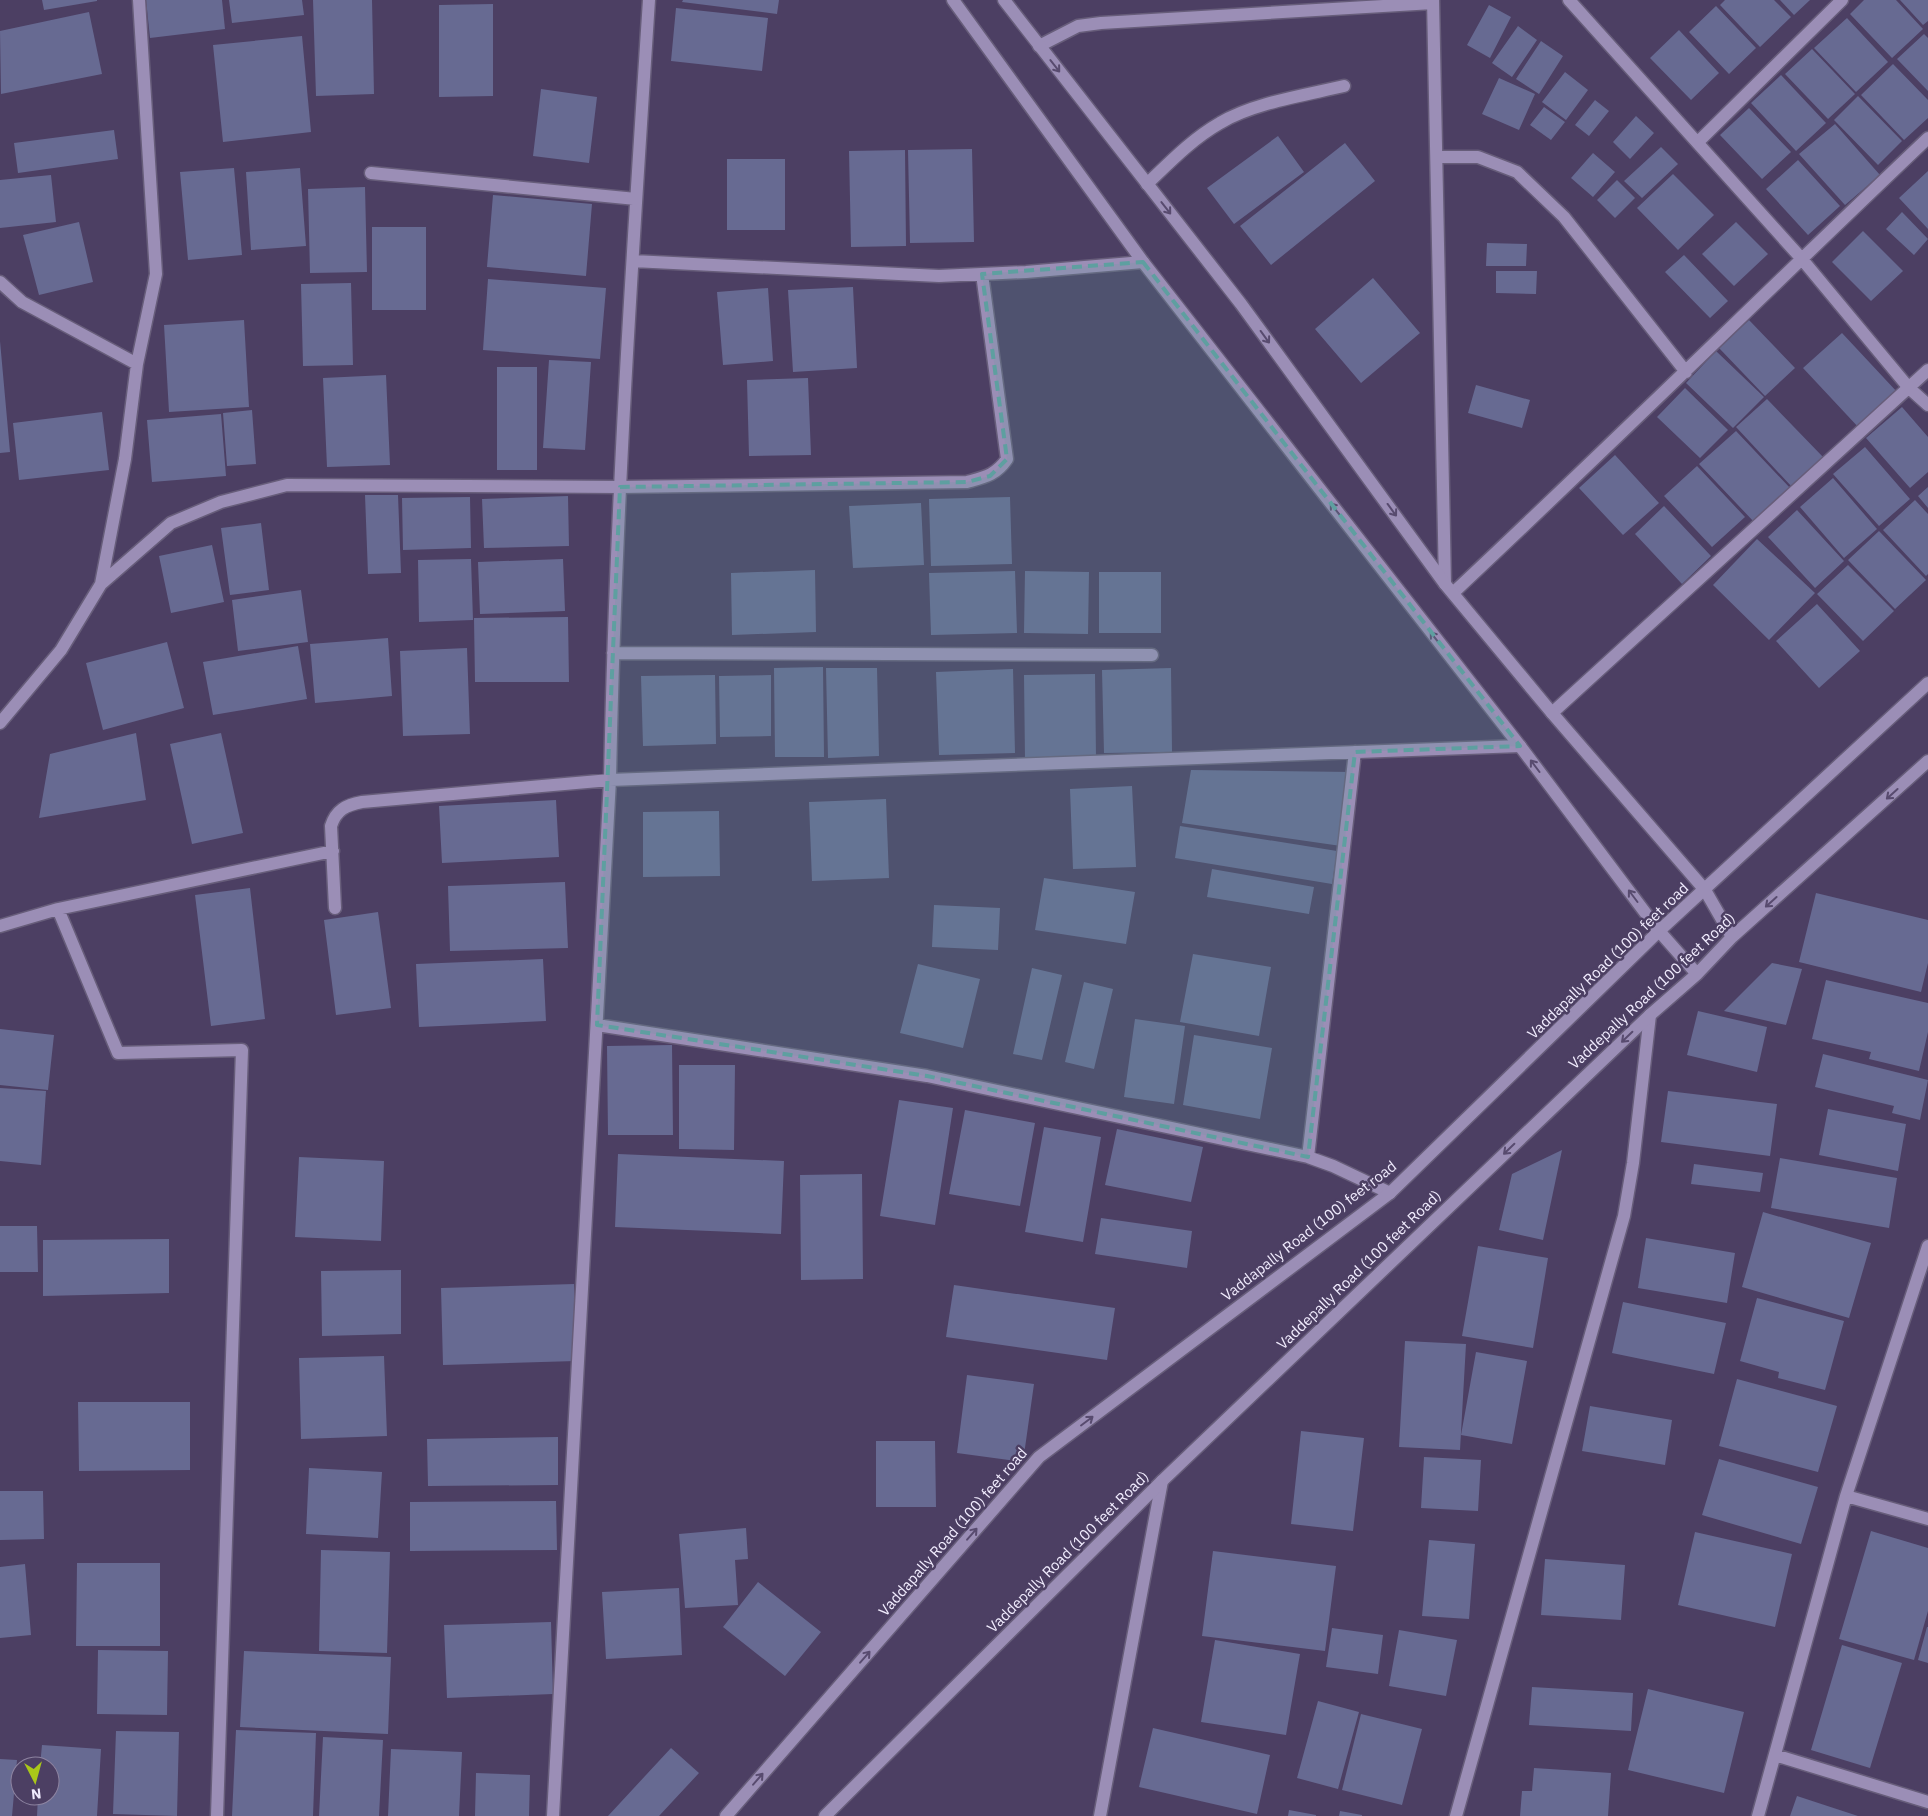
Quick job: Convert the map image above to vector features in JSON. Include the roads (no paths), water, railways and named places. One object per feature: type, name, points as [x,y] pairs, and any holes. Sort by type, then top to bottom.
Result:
[{"type":"street","points":[[101,584],[126,459],[137,364],[156,274],[139,0]]},
{"type":"street","points":[[553,1816],[610,780],[612,653],[620,487],[649,0]]},
{"type":"street","points":[[953,0],[1143,262],[1520,746],[1659,931],[1697,974]]},
{"type":"street","points":[[1004,0],[1241,304],[1449,588],[1552,713],[1705,890],[1732,937]]},
{"type":"street","points":[[1698,142],[1842,0]]},
{"type":"street","points":[[1039,46],[1078,26],[1101,23],[1433,2],[1449,588]]},
{"type":"street","points":[[1577,3],[1801,258],[1909,388],[1928,405]]},
{"type":"street","points":[[1147,184],[1196,138],[1222,122],[1284,99],[1344,86]]},
{"type":"street","points":[[1449,588],[1686,372],[1801,258],[1928,138]]},
{"type":"street","points":[[1436,157],[1478,157],[1517,172],[1564,217],[1686,372]]},
{"type":"street","points":[[371,172],[636,199]]},
{"type":"street","points":[[633,261],[939,276],[1143,262]]},
{"type":"street","points":[[0,723],[61,650],[101,584],[171,523],[221,502],[287,485],[620,487],[967,482],[990,476],[1000,470],[1007,459],[982,274]]},
{"type":"street","points":[[0,282],[22,302],[137,364]]},
{"type":"street","points":[[1552,713],[1928,370]]},
{"type":"street","points":[[612,653],[1152,655]]},
{"type":"street","name":"Vaddapally Road (100) feet road","points":[[726,1816],[1039,1457],[1390,1193],[1659,931],[1928,683]]},
{"type":"street","points":[[336,908],[331,826],[335,815],[348,805],[610,780],[1520,746]]},
{"type":"street","points":[[1308,1157],[1356,752]]},
{"type":"street","name":"Vaddepally Road (100 feet Road)","points":[[825,1816],[1162,1481],[1650,1015],[1697,974],[1732,937],[1928,761]]},
{"type":"street","points":[[0,926],[58,909],[333,851]]},
{"type":"street","points":[[58,909],[118,1053],[242,1050],[217,1816]]},
{"type":"street","points":[[1456,1816],[1624,1216],[1633,1164],[1650,1015]]},
{"type":"street","points":[[597,1026],[927,1076],[1308,1157],[1333,1166],[1390,1193]]},
{"type":"street","points":[[1758,1816],[1846,1496],[1928,1246]]},
{"type":"street","points":[[1100,1816],[1162,1481]]},
{"type":"street","points":[[1846,1496],[1928,1520]]},
{"type":"street","points":[[1775,1755],[1928,1802]]}]
